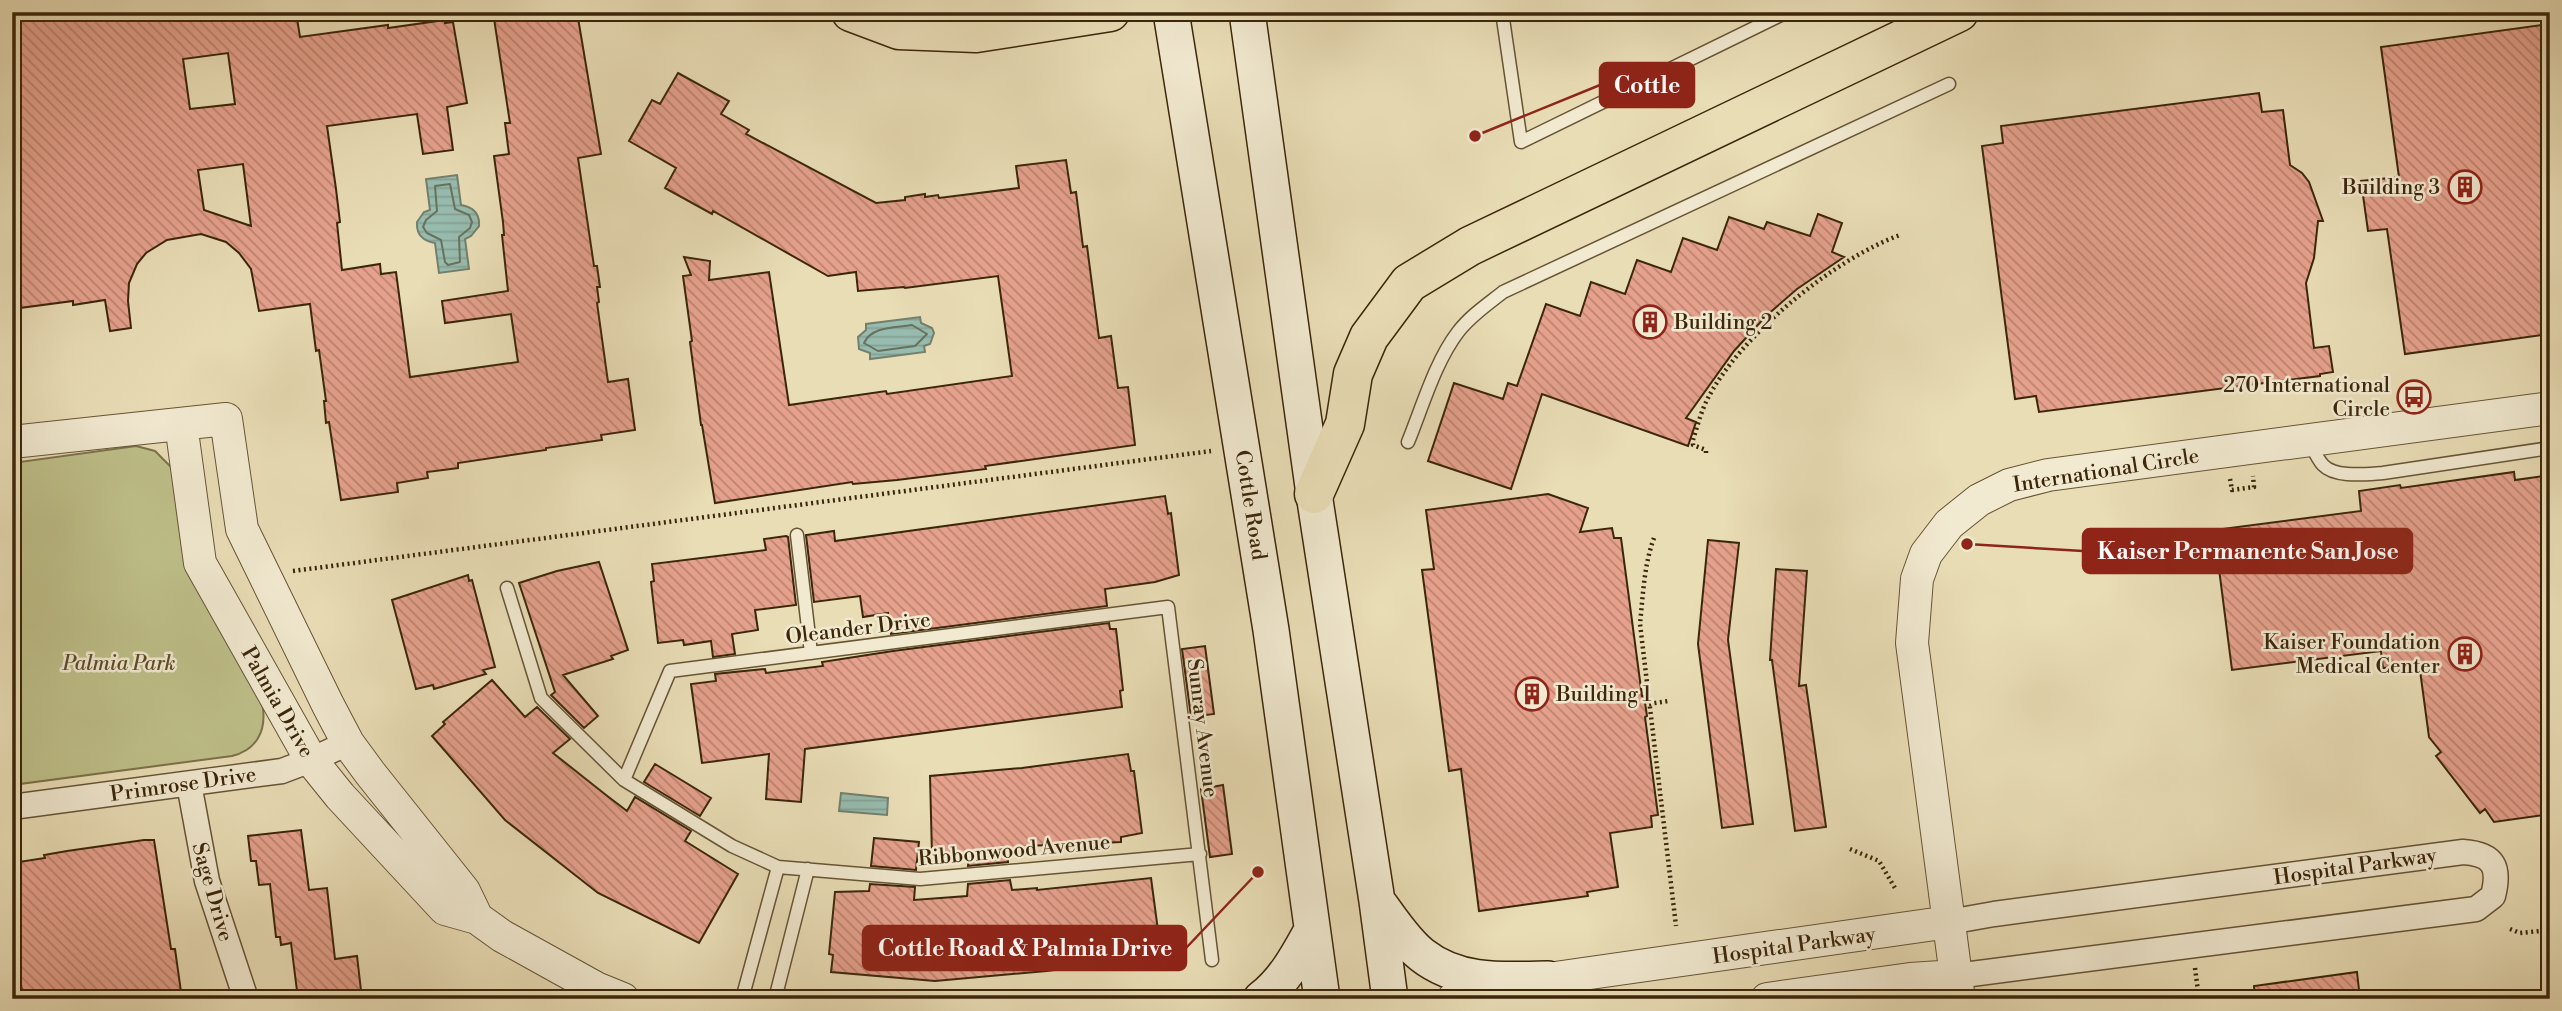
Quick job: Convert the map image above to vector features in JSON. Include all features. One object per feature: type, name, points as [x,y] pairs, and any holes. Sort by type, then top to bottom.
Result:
[{"type":"highway","points":[[851,12],[900,30],[976,33],[1110,12]]},
{"type":"highway","points":[[1314,494],[1345,424],[1353,374],[1369,337],[1409,283],[1470,246],[1959,12]]},
{"type":"main road","name":"Cottle Road","points":[[1171,12],[1271,630],[1322,999]]},
{"type":"main road","points":[[1247,12],[1314,494],[1390,999]]},
{"type":"main road","points":[[1377,901],[1423,956],[1444,969],[1468,977],[1490,980],[1548,979]]},
{"type":"main road","points":[[1261,999],[1273,990],[1291,967],[1312,930]]},
{"type":"street","name":"International Circle","points":[[1958,987],[1912,643],[1917,579],[1926,554],[1949,524],[1979,500],[2008,485],[2048,475],[2550,408]]},
{"type":"street","name":"Palmia Drive","points":[[477,918],[464,891],[348,743],[242,529],[226,419],[181,424],[200,563],[311,760],[340,796],[445,909],[477,918],[502,936],[596,988],[623,999]]},
{"type":"street","points":[[12,442],[181,424]]},
{"type":"street","name":"Primrose Drive","points":[[12,807],[282,771],[348,743]]},
{"type":"street","name":"Sage Drive","points":[[189,783],[206,881],[246,999]]},
{"type":"street","name":"Hospital Parkway","points":[[1453,999],[1548,979],[1994,914],[2463,852],[2480,853],[2492,863],[2498,876],[2493,897],[2476,909],[1958,987],[1910,979],[1768,999]]},
{"type":"lane","points":[[1502,12],[1521,142],[1787,12]]},
{"type":"lane","points":[[1408,442],[1444,356],[1457,333],[1471,317],[1503,292],[1949,84]]},
{"type":"lane","points":[[2309,440],[2322,465],[2329,470],[2363,474],[2550,448]]},
{"type":"lane","points":[[797,535],[811,653]]},
{"type":"lane","name":"Ribbonwood Avenue","points":[[507,588],[541,698],[624,780],[732,846],[778,867],[920,879],[1200,854]]},
{"type":"lane","name":"Oleander Drive","points":[[624,780],[670,671],[1168,607]]},
{"type":"lane","name":"Sunray Avenue","points":[[1168,607],[1212,960]]},
{"type":"lane","points":[[742,999],[778,867]]},
{"type":"lane","points":[[775,999],[808,869]]},
{"type":"path","points":[[1706,453],[1706,450],[1693,444],[1702,411],[1724,374],[1752,340],[1791,302],[1830,274],[1900,235]]},
{"type":"path","points":[[264,575],[1212,451]]},
{"type":"path","points":[[2230,478],[2232,490],[2254,486],[2253,474]]},
{"type":"path","points":[[1654,538],[1643,589],[1640,624],[1676,926]]},
{"type":"path","points":[[1649,704],[1668,701]]},
{"type":"path","points":[[1850,849],[1880,860],[1895,888]]},
{"type":"path","points":[[2510,929],[2520,933],[2550,930]]},
{"type":"path","points":[[2195,967],[2199,999]]},
{"type":"green space","name":"Palmia Park","points":[[136,446],[155,451],[172,468],[263,708],[261,732],[253,745],[232,756],[12,785],[12,463]]},
{"type":"water","points":[[457,175],[461,205],[475,211],[479,226],[465,239],[469,269],[439,273],[435,243],[421,237],[417,222],[424,212],[430,210],[426,179]]},
{"type":"water","points":[[920,317],[921,323],[932,328],[934,333],[930,344],[924,346],[925,352],[870,359],[870,353],[859,349],[858,337],[866,330],[866,324]]},
{"type":"water","points":[[841,793],[888,798],[887,815],[839,811]]},
{"type":"building","points":[[91,12],[296,12],[300,37],[388,25],[388,28],[445,20],[445,23],[453,22],[467,103],[447,107],[453,150],[423,154],[417,114],[327,126],[340,222],[337,223],[342,270],[380,264],[381,274],[396,272],[410,377],[518,362],[511,314],[445,323],[442,301],[508,291],[503,222],[494,156],[509,154],[505,123],[510,123],[493,12],[577,12],[601,154],[578,158],[594,266],[597,266],[600,287],[597,287],[597,303],[608,382],[628,379],[635,430],[601,435],[602,440],[458,463],[458,468],[427,472],[428,478],[397,483],[398,492],[341,500],[329,422],[326,423],[326,401],[310,304],[259,311],[251,269],[226,242],[201,234],[167,240],[146,253],[137,264],[129,283],[131,328],[110,331],[105,300],[12,309],[12,92],[19,92],[12,43],[12,19],[53,13],[54,18]],"holes":[[[228,53],[235,104],[190,109],[183,59]],[[243,164],[251,226],[204,210],[198,170]]]},
{"type":"building","name":"Building 3","points":[[2550,24],[2550,190],[2546,190],[2550,214],[2550,334],[2405,354],[2387,229],[2368,231],[2361,181],[2399,177],[2381,47]]},
{"type":"building","points":[[678,73],[729,101],[721,114],[749,130],[746,134],[876,203],[905,200],[905,197],[925,194],[925,197],[938,195],[939,198],[1019,188],[1016,166],[1066,160],[1071,193],[1076,192],[1083,247],[1087,246],[1099,338],[1111,336],[1118,388],[1128,387],[1135,445],[985,466],[986,469],[897,480],[852,482],[715,503],[701,425],[683,276],[691,275],[684,257],[710,261],[709,280],[769,272],[789,405],[1012,376],[998,276],[858,291],[856,272],[828,276],[713,211],[712,214],[665,188],[676,168],[629,141],[652,100],[660,104]]},
{"type":"building","points":[[2259,93],[2262,112],[2283,110],[2290,165],[2309,182],[2323,221],[2318,221],[2314,258],[2306,283],[2314,348],[2329,346],[2333,372],[2320,376],[2039,412],[2036,396],[2015,399],[1982,146],[2003,143],[2001,126]]},
{"type":"building","name":"Building 2","points":[[1818,214],[1842,223],[1832,252],[1844,257],[1797,289],[1766,316],[1734,351],[1686,418],[1696,422],[1688,446],[1542,394],[1511,489],[1428,461],[1454,383],[1503,399],[1508,383],[1517,386],[1546,304],[1580,316],[1591,282],[1625,294],[1637,260],[1671,272],[1683,238],[1717,250],[1729,217],[1764,229],[1767,222],[1810,236]]},
{"type":"building","name":"Kaiser Foundation Medical Center","points":[[2514,472],[2515,480],[2550,475],[2550,814],[2494,822],[2485,809],[2480,813],[2436,756],[2441,752],[2429,737],[2419,663],[2383,668],[2381,651],[2232,670],[2214,530],[2361,511],[2359,491],[2400,485],[2401,488]]},
{"type":"building","name":"Building 1","points":[[1548,494],[1588,508],[1580,532],[1612,528],[1614,538],[1621,538],[1647,716],[1658,815],[1651,816],[1652,827],[1610,833],[1618,887],[1587,892],[1588,896],[1479,911],[1461,769],[1449,771],[1422,570],[1434,569],[1426,510]]},
{"type":"building","points":[[1165,496],[1168,514],[1171,513],[1179,575],[1155,582],[1105,589],[1107,606],[891,634],[888,613],[863,617],[860,596],[814,602],[806,535],[834,531],[835,541]]},
{"type":"building","points":[[786,536],[796,605],[755,610],[758,630],[732,634],[735,654],[713,657],[711,641],[684,645],[683,640],[658,643],[651,582],[654,581],[652,564],[766,550],[764,539]]},
{"type":"building","points":[[1708,540],[1739,543],[1728,640],[1753,824],[1722,828],[1698,644]]},
{"type":"building","points":[[599,562],[628,650],[611,656],[613,659],[563,675],[598,716],[584,728],[551,695],[555,692],[519,583]]},
{"type":"building","points":[[1776,569],[1807,571],[1799,686],[1806,685],[1826,827],[1795,831],[1770,660]]},
{"type":"building","points":[[468,575],[469,581],[472,580],[495,667],[483,670],[486,674],[434,689],[433,685],[416,689],[392,600]]},
{"type":"building","points":[[1109,623],[1110,629],[1116,629],[1123,690],[1120,691],[1122,707],[805,749],[801,802],[766,799],[769,754],[702,763],[691,684],[716,681],[715,674],[765,669],[766,673],[823,666],[822,662],[893,651]]},
{"type":"building","points":[[1205,646],[1214,714],[1191,717],[1182,649]]},
{"type":"building","points":[[492,680],[525,717],[537,707],[570,739],[553,753],[606,795],[627,811],[635,797],[691,831],[685,841],[738,874],[699,943],[598,893],[505,820],[432,736],[445,724],[443,722]]},
{"type":"building","points":[[1128,754],[1131,771],[1134,771],[1142,833],[1121,837],[1121,842],[1026,846],[1026,849],[1007,851],[1008,862],[968,866],[969,855],[957,856],[957,852],[932,855],[930,776],[1022,768]]},
{"type":"building","points":[[655,764],[711,798],[700,816],[644,782]]},
{"type":"building","points":[[1223,785],[1232,854],[1210,857],[1201,789]]},
{"type":"building","points":[[301,830],[309,890],[327,888],[335,959],[357,956],[362,999],[306,999],[305,990],[297,991],[291,943],[281,945],[280,937],[276,937],[270,884],[259,885],[256,861],[251,861],[248,836]]},
{"type":"building","points":[[874,838],[919,842],[916,870],[871,866]]},
{"type":"building","points":[[154,840],[171,949],[175,949],[182,999],[23,999],[12,921],[12,863],[45,858],[44,855]]},
{"type":"building","points":[[1151,878],[1159,938],[1156,939],[1158,956],[1047,971],[935,981],[831,972],[833,955],[829,954],[835,892],[869,891],[870,884],[915,887],[914,900],[967,896],[968,884],[1010,880],[1012,890],[1037,890]]},
{"type":"building","points":[[2357,972],[2360,999],[2255,999],[2254,986]]},
{"type":"place","name":"Cottle","points":[[1475,136]]},
{"type":"place","name":"Building 3","points":[[2465,187]]},
{"type":"place","name":"Building 2","points":[[1650,322]]},
{"type":"place","name":"270 International Circle","points":[[2414,397]]},
{"type":"place","name":"Kaiser Permanente San Jose","points":[[1967,544]]},
{"type":"place","name":"Kaiser Foundation Medical Center","points":[[2465,654]]},
{"type":"place","name":"Building 1","points":[[1532,694]]},
{"type":"place","name":"Cottle Road & Palmia Drive","points":[[1258,872]]}]
